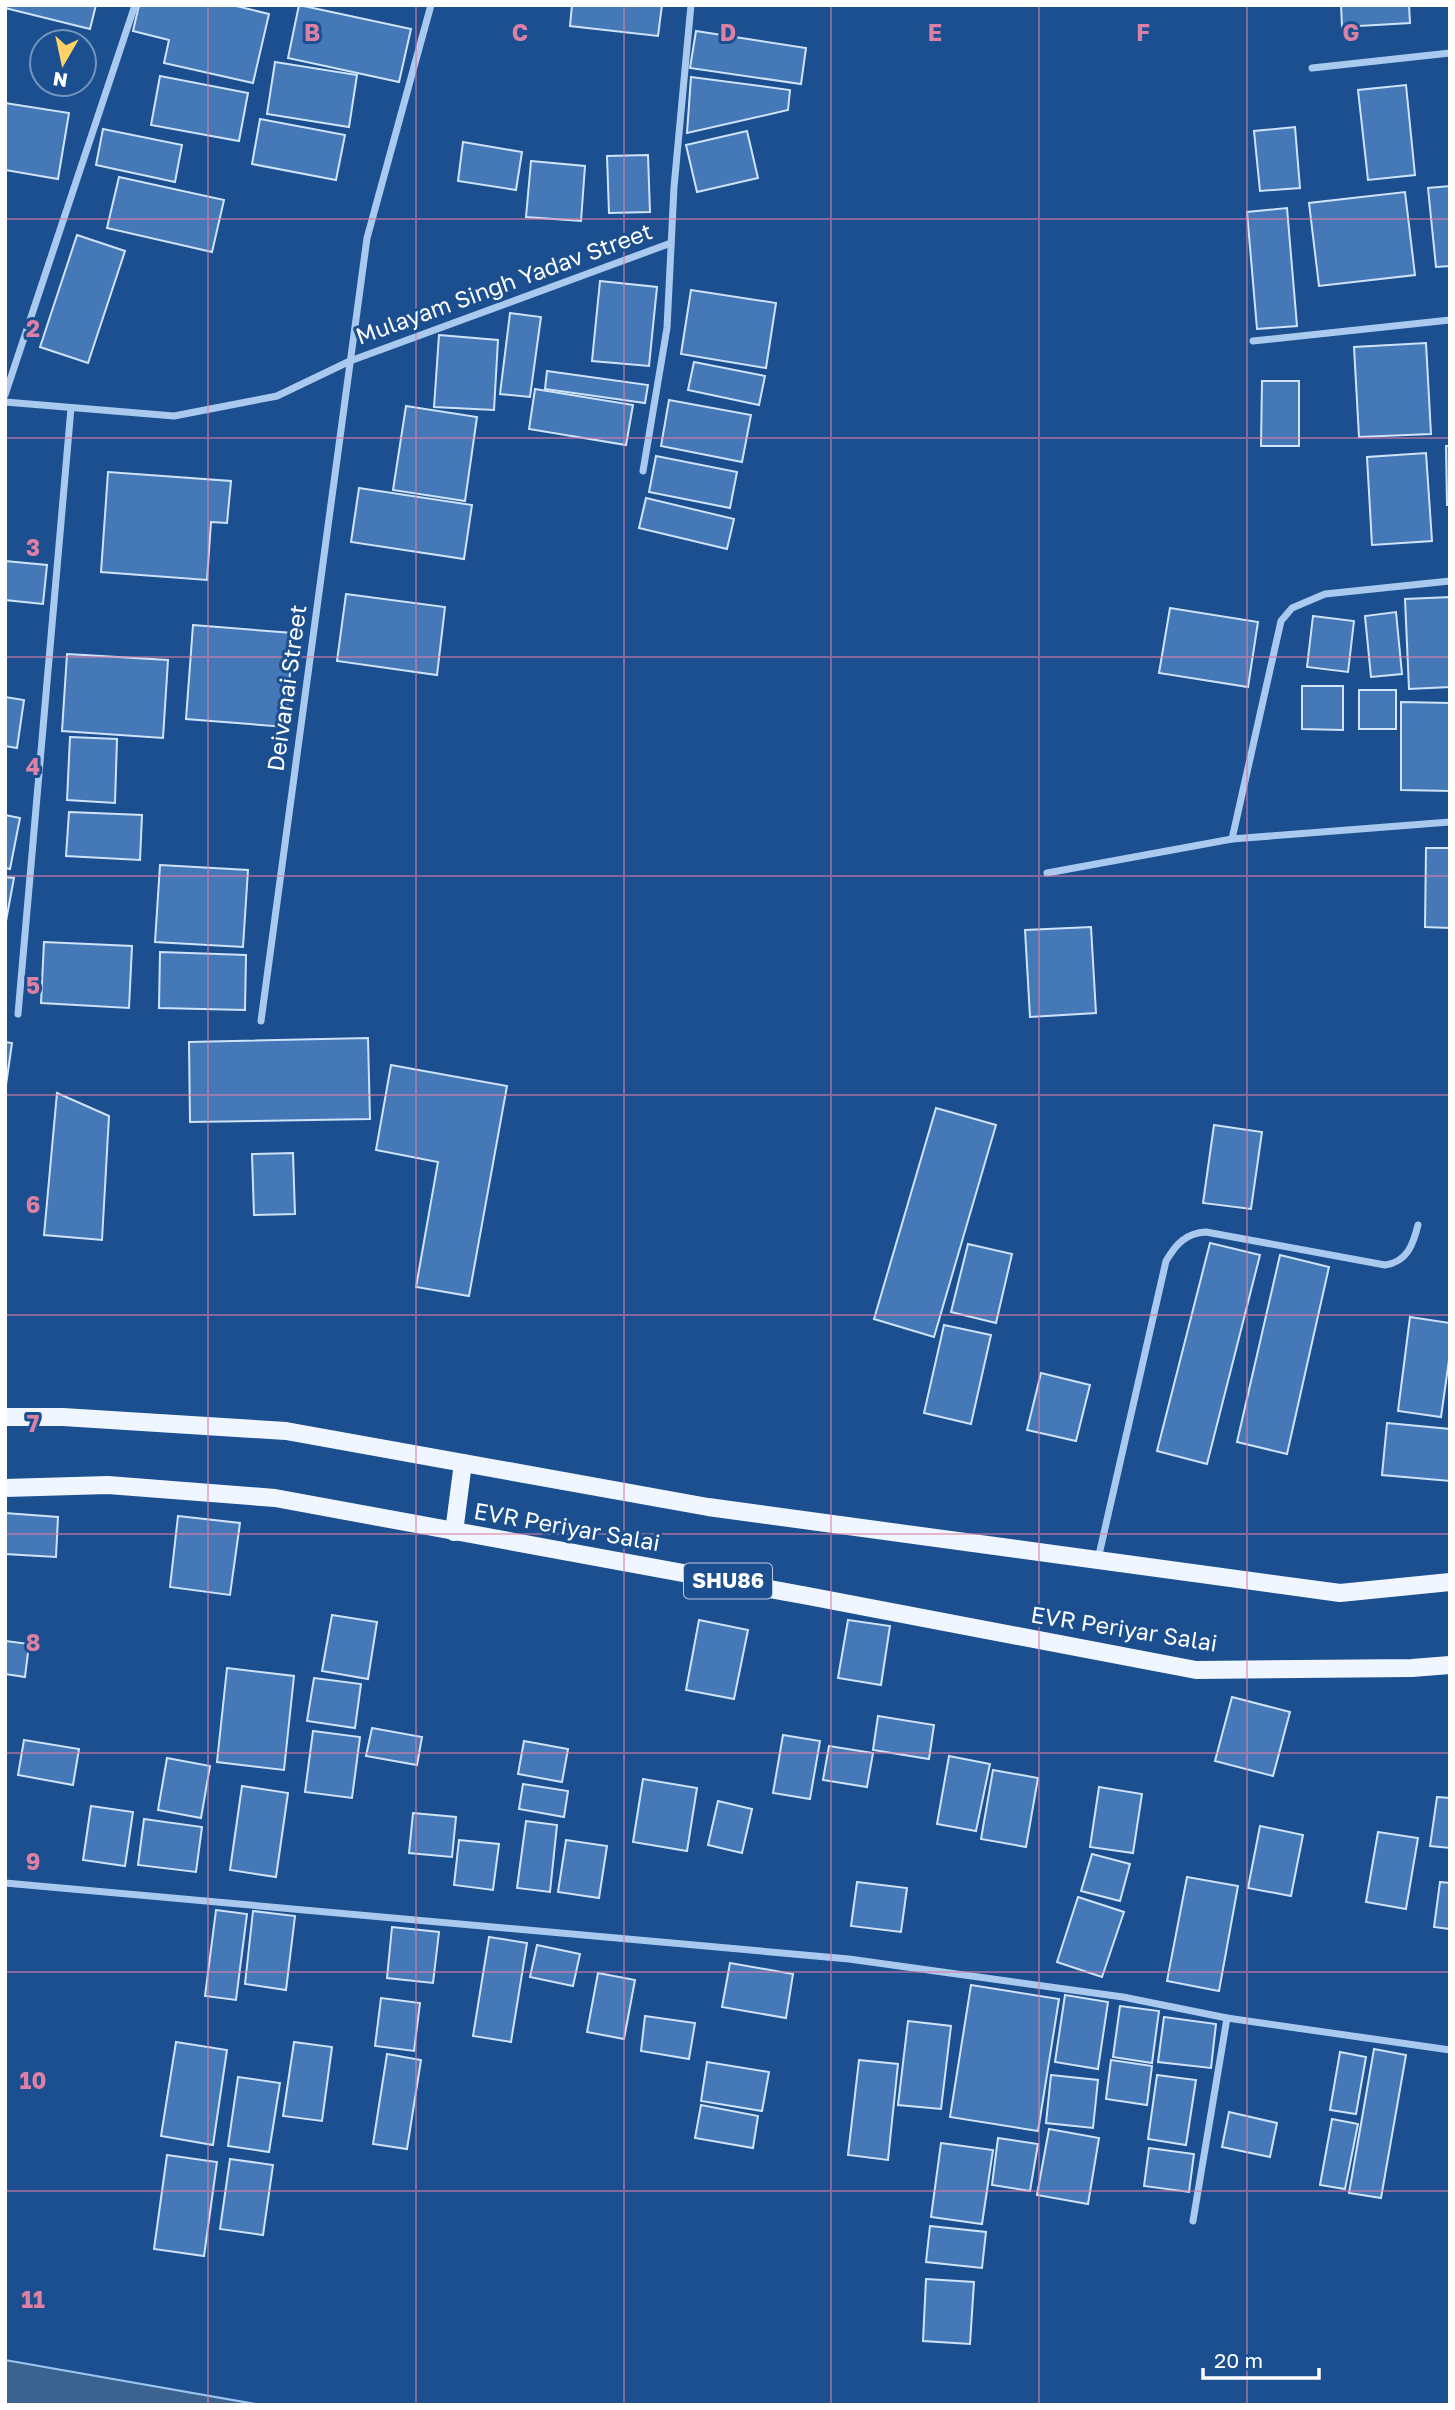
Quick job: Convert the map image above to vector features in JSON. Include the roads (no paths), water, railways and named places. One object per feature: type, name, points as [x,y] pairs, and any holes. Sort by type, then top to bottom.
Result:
[{"type":"main road","name":"EVR Periyar Salai","points":[[5,1417],[286,1431],[708,1507],[1340,1593],[1450,1582]]},
{"type":"main road","points":[[454,1532],[463,1463]]},
{"type":"main road","name":"EVR Periyar Salai","points":[[5,1488],[108,1485],[275,1498],[1196,1670],[1412,1668],[1450,1665]]},
{"type":"street","points":[[5,395],[135,5]]},
{"type":"street","name":"Deivanai Street","points":[[261,1021],[367,238],[431,5]]},
{"type":"street","points":[[643,471],[667,328],[674,187],[691,5]]},
{"type":"street","points":[[1312,68],[1450,53]]},
{"type":"street","name":"Mulayam Singh Yadav Street","points":[[5,402],[174,416],[277,396],[350,361],[671,243]]},
{"type":"street","points":[[1253,341],[1450,320]]},
{"type":"street","points":[[18,1014],[71,408]]},
{"type":"street","points":[[1232,839],[1281,621],[1292,608],[1325,594],[1450,581]]},
{"type":"street","points":[[1047,873],[1232,839],[1450,822]]},
{"type":"street","points":[[1098,1560],[1166,1261],[1174,1248],[1193,1233],[1206,1232],[1385,1265],[1396,1264],[1408,1253],[1418,1225]]},
{"type":"street","points":[[5,1883],[849,1959],[1123,1997],[1227,2018],[1450,2050]]},
{"type":"street","points":[[1193,2221],[1227,2018]]},
{"type":"water","points":[[5,2360],[261,2405],[5,2405]]}]
